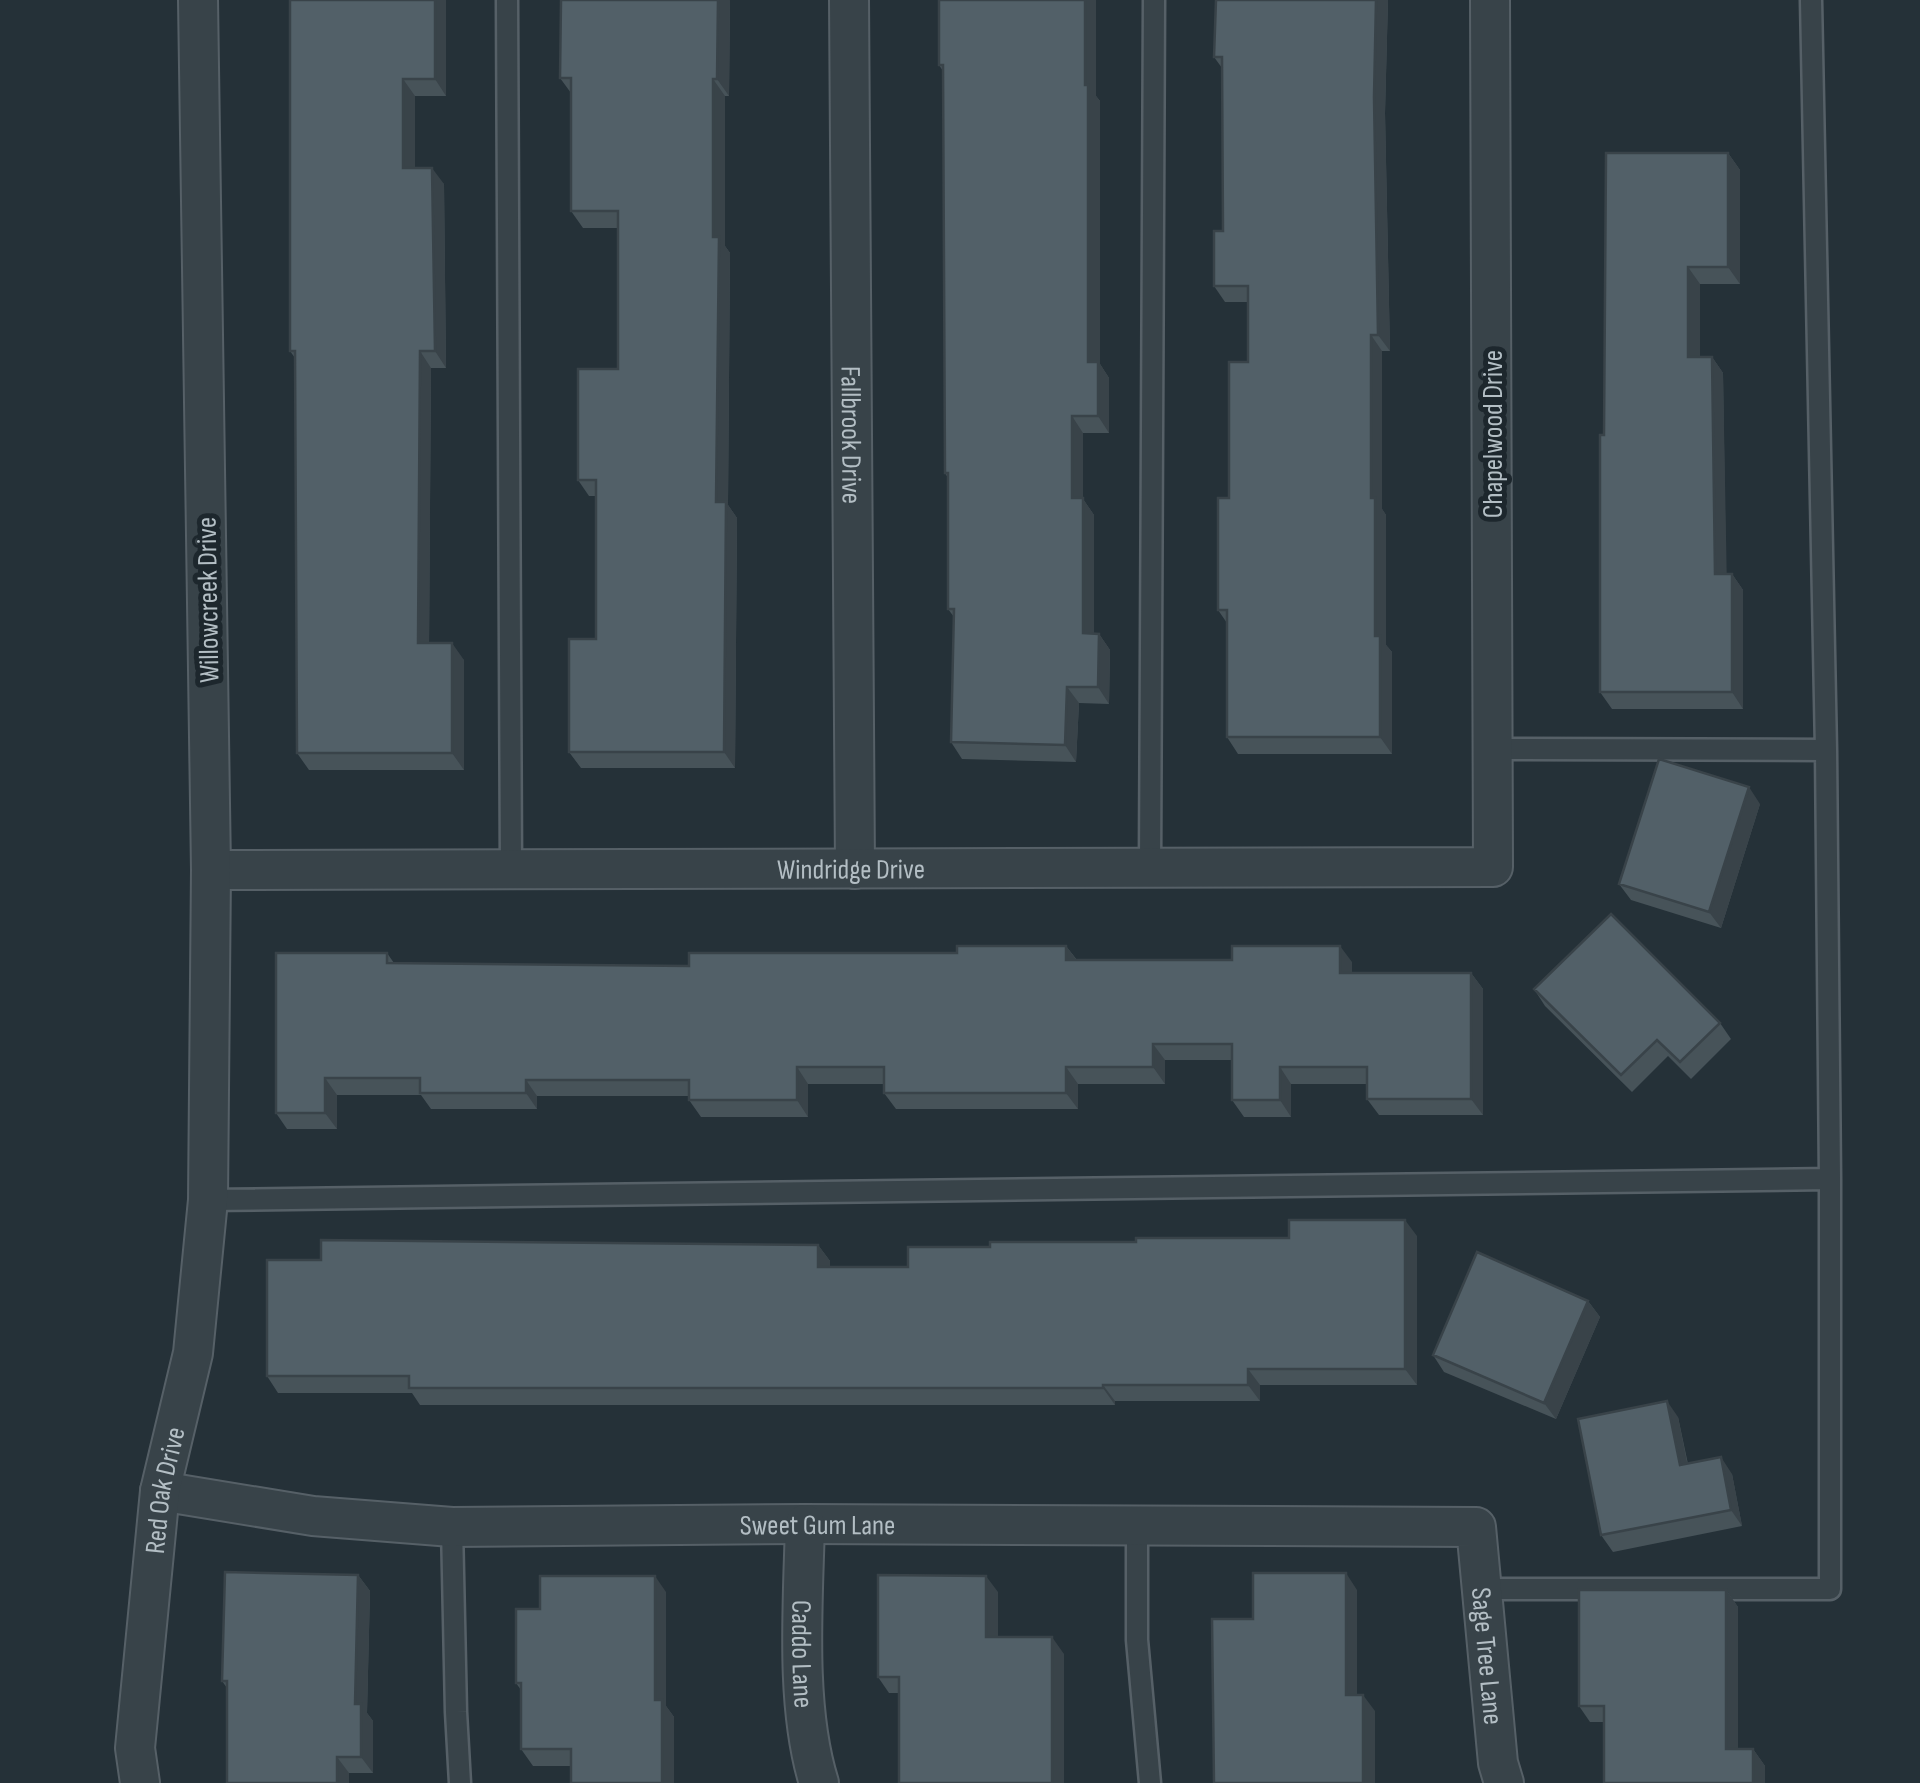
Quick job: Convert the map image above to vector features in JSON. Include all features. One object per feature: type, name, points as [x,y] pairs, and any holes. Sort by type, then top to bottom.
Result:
[{"type":"street","name":"Willowcreek Drive","points":[[198,0],[211,870],[208,1200]]},
{"type":"street","name":"Fallbrook Drive","points":[[848,0],[855,869]]},
{"type":"street","name":"Chapelwood Drive","points":[[1490,0],[1493,867]]},
{"type":"street","name":"Windridge Drive","points":[[211,870],[1493,867]]},
{"type":"street","name":"Red Oak Drive","points":[[140,1783],[135,1748],[160,1491],[193,1353],[208,1200]]},
{"type":"street","name":"Sweet Gum Lane","points":[[160,1491],[314,1516],[452,1527],[1476,1527]]},
{"type":"street","name":"Caddo Lane","points":[[806,1524],[801,1647],[813,1763],[820,1783]]},
{"type":"street","name":"Sage Tree Lane","points":[[1476,1527],[1498,1763],[1504,1783]]},
{"type":"lane","points":[[507,0],[510,870]]},
{"type":"lane","points":[[1150,868],[1154,0]]},
{"type":"lane","points":[[1482,1589],[1830,1589],[1826,750],[1811,0]]},
{"type":"lane","points":[[1493,749],[1826,750]]},
{"type":"lane","points":[[208,1200],[1830,1178]]},
{"type":"lane","points":[[1137,1525],[1137,1640],[1150,1783]]},
{"type":"lane","points":[[452,1527],[460,1783]]},
{"type":"building","points":[[290,0],[435,0],[435,79],[403,79],[403,168],[432,168],[435,351],[420,351],[418,643],[452,643],[452,753],[297,753],[295,351],[290,351]]},
{"type":"building","points":[[561,0],[718,0],[717,79],[713,79],[713,237],[719,237],[716,502],[726,502],[724,752],[569,752],[569,639],[596,639],[596,480],[578,480],[578,369],[618,369],[618,211],[571,211],[571,78],[560,78]]},
{"type":"building","points":[[939,0],[1085,0],[1088,362],[1098,362],[1098,416],[1072,416],[1072,498],[1083,498],[1083,633],[1099,634],[1098,687],[1067,687],[1065,745],[951,742],[954,609],[948,609],[943,65],[939,65]]},
{"type":"building","points":[[1216,0],[1376,0],[1378,335],[1371,335],[1371,498],[1375,498],[1380,737],[1227,737],[1227,610],[1218,610],[1218,498],[1229,498],[1229,362],[1248,362],[1248,286],[1214,286],[1214,231],[1223,231],[1222,57],[1214,57]]},
{"type":"building","points":[[1606,153],[1728,153],[1728,267],[1688,267],[1688,357],[1712,357],[1715,574],[1732,574],[1732,692],[1600,692]]},
{"type":"building","points":[[1659,759],[1749,787],[1709,912],[1619,884]]},
{"type":"building","points":[[1611,914],[1720,1023],[1680,1062],[1657,1040],[1621,1075],[1534,989]]},
{"type":"building","points":[[957,946],[1066,946],[1066,960],[1232,960],[1232,946],[1340,946],[1340,973],[1471,973],[1471,1099],[1367,1099],[1367,1067],[1280,1067],[1280,1100],[1232,1100],[1232,1044],[1153,1044],[1153,1067],[1066,1067],[1066,1093],[884,1093],[884,1067],[797,1067],[797,1100],[689,1100],[689,1080],[526,1080],[526,1093],[420,1093],[420,1078],[325,1078],[325,1113],[276,1113],[276,953],[387,953],[387,963],[689,966],[689,953],[957,953]]},
{"type":"building","points":[[1289,1220],[1405,1220],[1405,1369],[1248,1369],[1248,1385],[1103,1388],[409,1388],[409,1376],[267,1376],[267,1260],[321,1260],[321,1240],[818,1245],[818,1267],[908,1267],[908,1247],[990,1247],[990,1242],[1136,1242],[1136,1238],[1289,1238]]},
{"type":"building","points":[[1477,1252],[1588,1301],[1544,1403],[1433,1355]]},
{"type":"building","points":[[1667,1401],[1680,1465],[1721,1457],[1731,1510],[1601,1535],[1578,1419]]},
{"type":"building","points":[[225,1572],[358,1575],[355,1704],[361,1704],[361,1757],[337,1757],[337,1783],[227,1783],[227,1681],[222,1681]]},
{"type":"building","points":[[1253,1573],[1346,1573],[1346,1695],[1363,1695],[1363,1783],[1214,1783],[1212,1619],[1253,1619]]},
{"type":"building","points":[[878,1575],[986,1576],[986,1637],[1052,1637],[1052,1783],[899,1783],[899,1677],[878,1677]]},
{"type":"building","points":[[540,1576],[655,1576],[655,1700],[662,1700],[662,1783],[571,1783],[571,1749],[521,1749],[516,1609],[540,1609]]},
{"type":"building","points":[[1579,1590],[1726,1590],[1726,1749],[1753,1749],[1753,1783],[1604,1783],[1604,1706],[1579,1706]]}]
